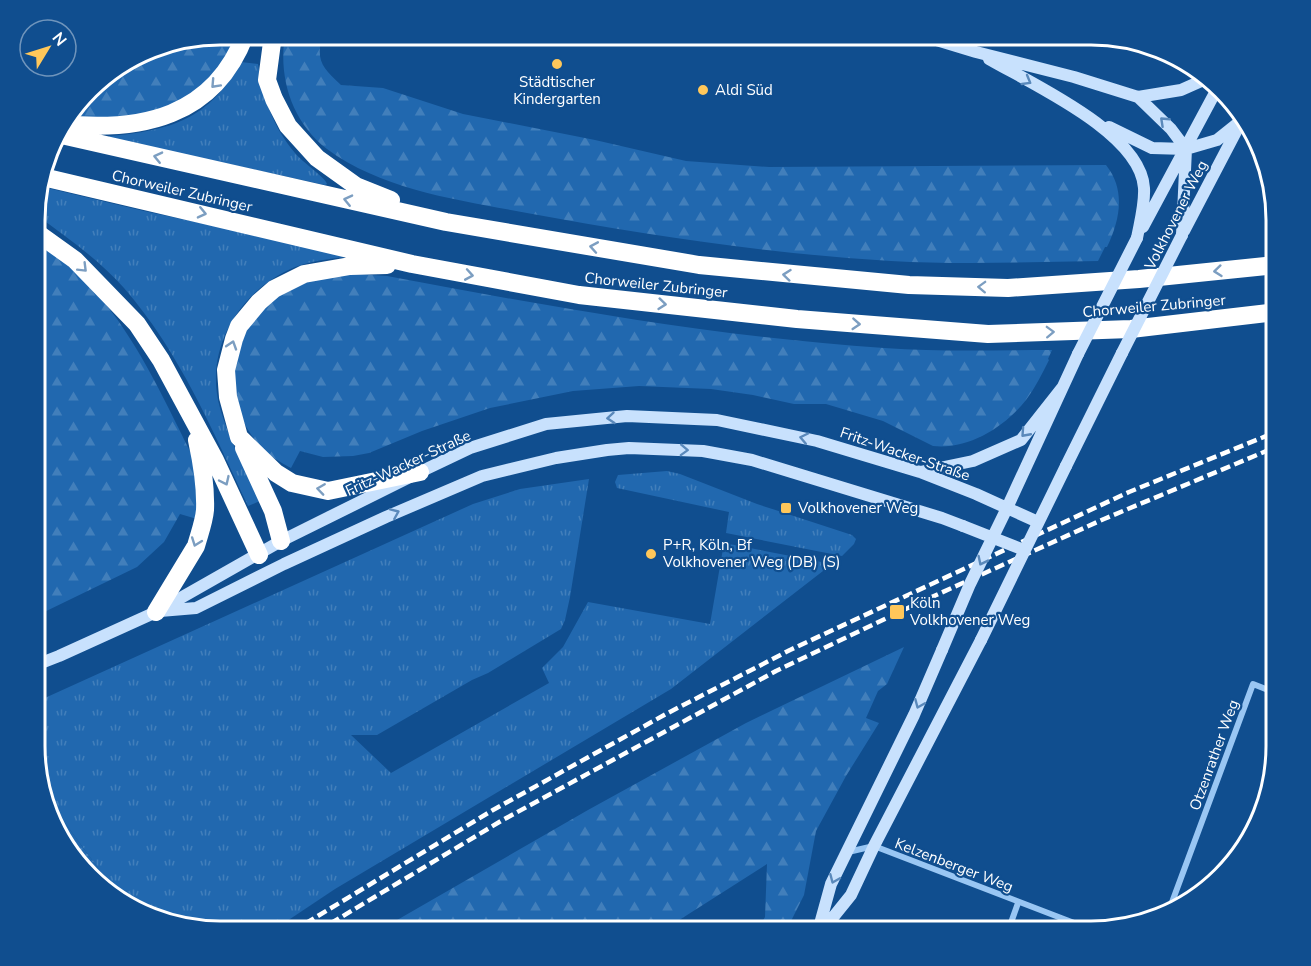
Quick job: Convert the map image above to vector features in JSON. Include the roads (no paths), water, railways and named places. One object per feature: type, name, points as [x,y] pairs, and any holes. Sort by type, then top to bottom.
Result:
[{"type":"highway","points":[[74,125],[111,127],[146,122],[173,113],[204,96],[225,73],[239,45]]},
{"type":"highway","points":[[272,45],[267,80],[271,90],[288,126],[317,158],[356,186],[446,222]]},
{"type":"highway","name":"Chorweiler Zubringer","points":[[66,136],[446,222],[699,265],[909,285],[1008,288],[1138,279],[1266,266]]},
{"type":"highway","name":"Chorweiler Zubringer","points":[[50,179],[412,264],[579,295],[797,319],[988,334],[1131,329],[1266,313]]},
{"type":"highway","points":[[45,238],[75,260],[137,324],[161,360],[215,460],[259,555]]},
{"type":"highway","points":[[281,541],[273,511],[239,437],[228,397],[226,370],[228,356],[239,326],[259,302],[274,289],[304,274],[351,266],[412,264]]},
{"type":"highway","points":[[156,612],[196,546],[205,512],[205,479],[194,423]]},
{"type":"highway","points":[[239,437],[276,473],[292,483],[328,491],[420,472]]},
{"type":"street","points":[[953,45],[1074,77],[1138,97],[1181,90],[1199,82]]},
{"type":"street","points":[[976,52],[1092,119],[1152,148],[1186,149],[1217,140],[1236,124]]},
{"type":"street","name":"Volkhovener Weg","points":[[821,921],[831,884],[914,715],[970,584],[1019,484],[1062,387],[1137,238],[1214,96]]},
{"type":"street","points":[[1138,97],[1171,129],[1186,149],[1182,235]]},
{"type":"street","points":[[1092,119],[1120,142],[1136,162],[1144,186],[1137,238]]},
{"type":"street","name":"Volkhovener Weg","points":[[830,921],[851,895],[981,640],[1122,353],[1238,126]]},
{"type":"street","points":[[920,472],[973,461],[1021,440],[1062,387]]},
{"type":"street","name":"Fritz-Wacker-Straße","points":[[45,661],[156,612],[281,541],[470,448],[546,424],[627,416],[717,420],[817,441],[920,472],[1038,522]]},
{"type":"street","name":"Fritz-Wacker-Straße","points":[[156,612],[196,608],[386,517],[482,476],[556,458],[630,448],[703,451],[753,460],[942,518],[1024,550]]},
{"type":"street","points":[[259,555],[283,565],[281,541]]},
{"type":"street","name":"Otzenrather Weg","points":[[1173,900],[1253,684],[1266,689]]},
{"type":"street","name":"Kelzenberger Weg","points":[[846,853],[874,846],[1068,921]]},
{"type":"street","name":"Kelzenberger Weg","points":[[1012,921],[1018,903]]},
{"type":"railway","points":[[310,921],[493,810],[666,714],[790,650],[1129,492],[1266,436]]},
{"type":"railway","points":[[335,921],[501,821],[776,671],[1104,519],[1266,451]]},
{"type":"place","name":"Städtischer Kindergarten","points":[[557,64]]},
{"type":"place","name":"Aldi Süd","points":[[703,90]]},
{"type":"place","name":"Volkhovener Weg","points":[[786,508]]},
{"type":"place","name":"P+R, Köln, Bf Volkhovener Weg (DB) (S)","points":[[651,554]]},
{"type":"place","name":"Köln Volkhovener Weg","points":[[897,612]]}]
